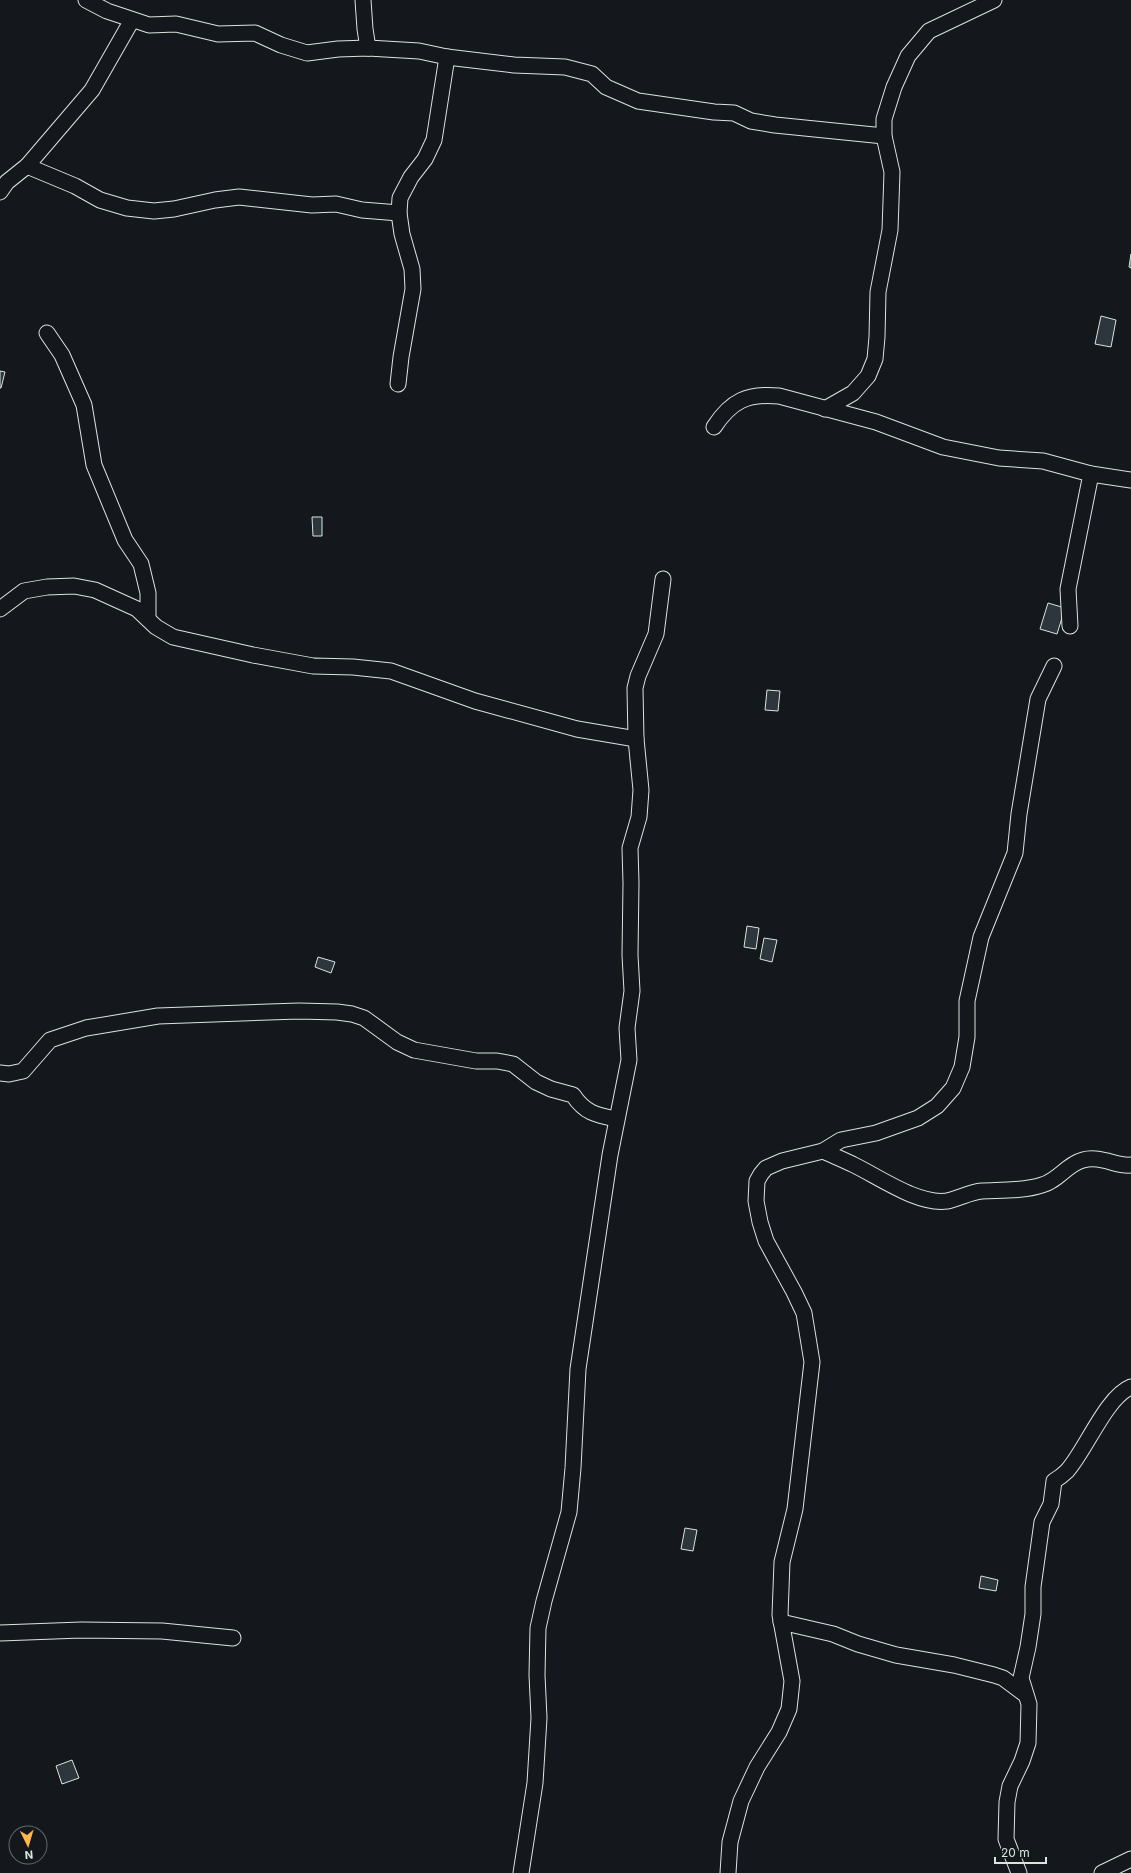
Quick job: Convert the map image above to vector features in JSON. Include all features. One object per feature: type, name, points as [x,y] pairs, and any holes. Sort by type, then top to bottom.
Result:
[{"type":"street","points":[[86,0],[107,11],[149,25],[184,25],[218,34],[255,33],[281,45],[307,53],[338,49],[368,48],[419,50],[447,57],[514,65],[565,67],[592,74],[606,88],[638,101],[714,112],[734,113],[751,121],[775,125],[884,136]]},
{"type":"street","points":[[364,0],[365,29],[368,48]]},
{"type":"street","points":[[825,409],[853,393],[868,376],[875,359],[878,292],[890,230],[892,172],[884,136],[884,119],[894,87],[908,56],[929,31],[994,0]]},
{"type":"street","points":[[0,192],[7,182],[27,166],[92,90],[132,20]]},
{"type":"street","points":[[398,384],[400,357],[413,289],[412,269],[402,234],[399,213],[400,198],[411,177],[425,159],[434,140],[447,57]]},
{"type":"street","points":[[27,166],[75,186],[100,200],[127,208],[154,210],[174,209],[239,196],[312,205],[336,204],[362,210],[399,213]]},
{"type":"street","points":[[47,333],[62,355],[84,404],[94,466],[124,540],[141,564],[148,592],[148,619]]},
{"type":"street","points":[[714,427],[724,411],[735,402],[764,395],[779,396],[876,422],[943,447],[999,458],[1043,461],[1091,474],[1131,480]]},
{"type":"street","points":[[1070,626],[1069,583],[1091,474]]},
{"type":"street","points":[[521,1873],[534,1783],[539,1718],[537,1675],[538,1628],[568,1512],[573,1468],[578,1369],[616,1119],[629,1060],[627,1028],[632,992],[630,955],[632,882],[630,848],[639,817],[641,790],[636,739],[635,688],[638,676],[656,634],[663,579]]},
{"type":"street","points":[[0,609],[24,591],[47,587],[74,586],[95,590],[112,596],[137,609],[162,632],[173,637],[253,655],[314,666],[391,670],[481,703],[577,729],[636,739]]},
{"type":"street","points":[[728,1873],[730,1842],[741,1801],[757,1767],[779,1732],[789,1710],[792,1681],[781,1622],[782,1562],[795,1509],[812,1362],[804,1313],[766,1241],[760,1222],[756,1201],[758,1181],[766,1168],[782,1161],[823,1151],[841,1140],[876,1133],[918,1118],[937,1106],[953,1088],[962,1067],[967,1037],[968,1001],[981,937],[1015,853],[1019,814],[1038,699],[1042,687],[1054,666]]},
{"type":"street","points":[[0,1073],[9,1074],[23,1071],[50,1040],[86,1028],[158,1016],[299,1011],[337,1012],[352,1014],[364,1018],[397,1042],[414,1050],[476,1061],[497,1061],[513,1064],[536,1082],[550,1089],[573,1095],[580,1106],[594,1114],[616,1119]]},
{"type":"street","points":[[823,1151],[853,1164],[916,1196],[935,1201],[947,1201],[974,1192],[1040,1186],[1051,1182],[1070,1167],[1082,1160],[1099,1158],[1131,1165]]},
{"type":"street","points":[[1020,1873],[1006,1839],[1007,1802],[1010,1786],[1022,1761],[1028,1743],[1030,1713],[1021,1678],[1033,1614],[1033,1587],[1042,1522],[1051,1504],[1054,1481],[1066,1472],[1077,1458],[1112,1402],[1124,1390],[1131,1387]]},
{"type":"street","points":[[781,1622],[833,1634],[896,1656],[954,1666],[994,1675],[1003,1678],[1026,1695]]},
{"type":"street","points":[[0,1634],[81,1630],[162,1631],[233,1638]]},
{"type":"street","points":[[1102,1873],[1131,1859]]},
{"type":"building","points":[[1131,254],[1131,268],[1129,267]]},
{"type":"building","points":[[1101,316],[1116,320],[1111,347],[1095,344]]},
{"type":"building","points":[[0,371],[5,372],[1,388],[0,388]]},
{"type":"building","points":[[312,517],[322,517],[322,536],[313,536]]},
{"type":"building","points":[[1048,603],[1065,608],[1057,634],[1040,629]]},
{"type":"building","points":[[767,690],[780,691],[778,711],[765,710]]},
{"type":"building","points":[[747,926],[759,928],[756,949],[744,947]]},
{"type":"building","points":[[764,938],[777,940],[772,962],[760,959]]},
{"type":"building","points":[[318,957],[335,962],[331,973],[315,967]]},
{"type":"building","points":[[685,1528],[697,1530],[693,1551],[681,1549]]},
{"type":"building","points":[[981,1576],[998,1580],[996,1591],[979,1588]]},
{"type":"building","points":[[72,1760],[79,1778],[62,1784],[56,1766]]}]
